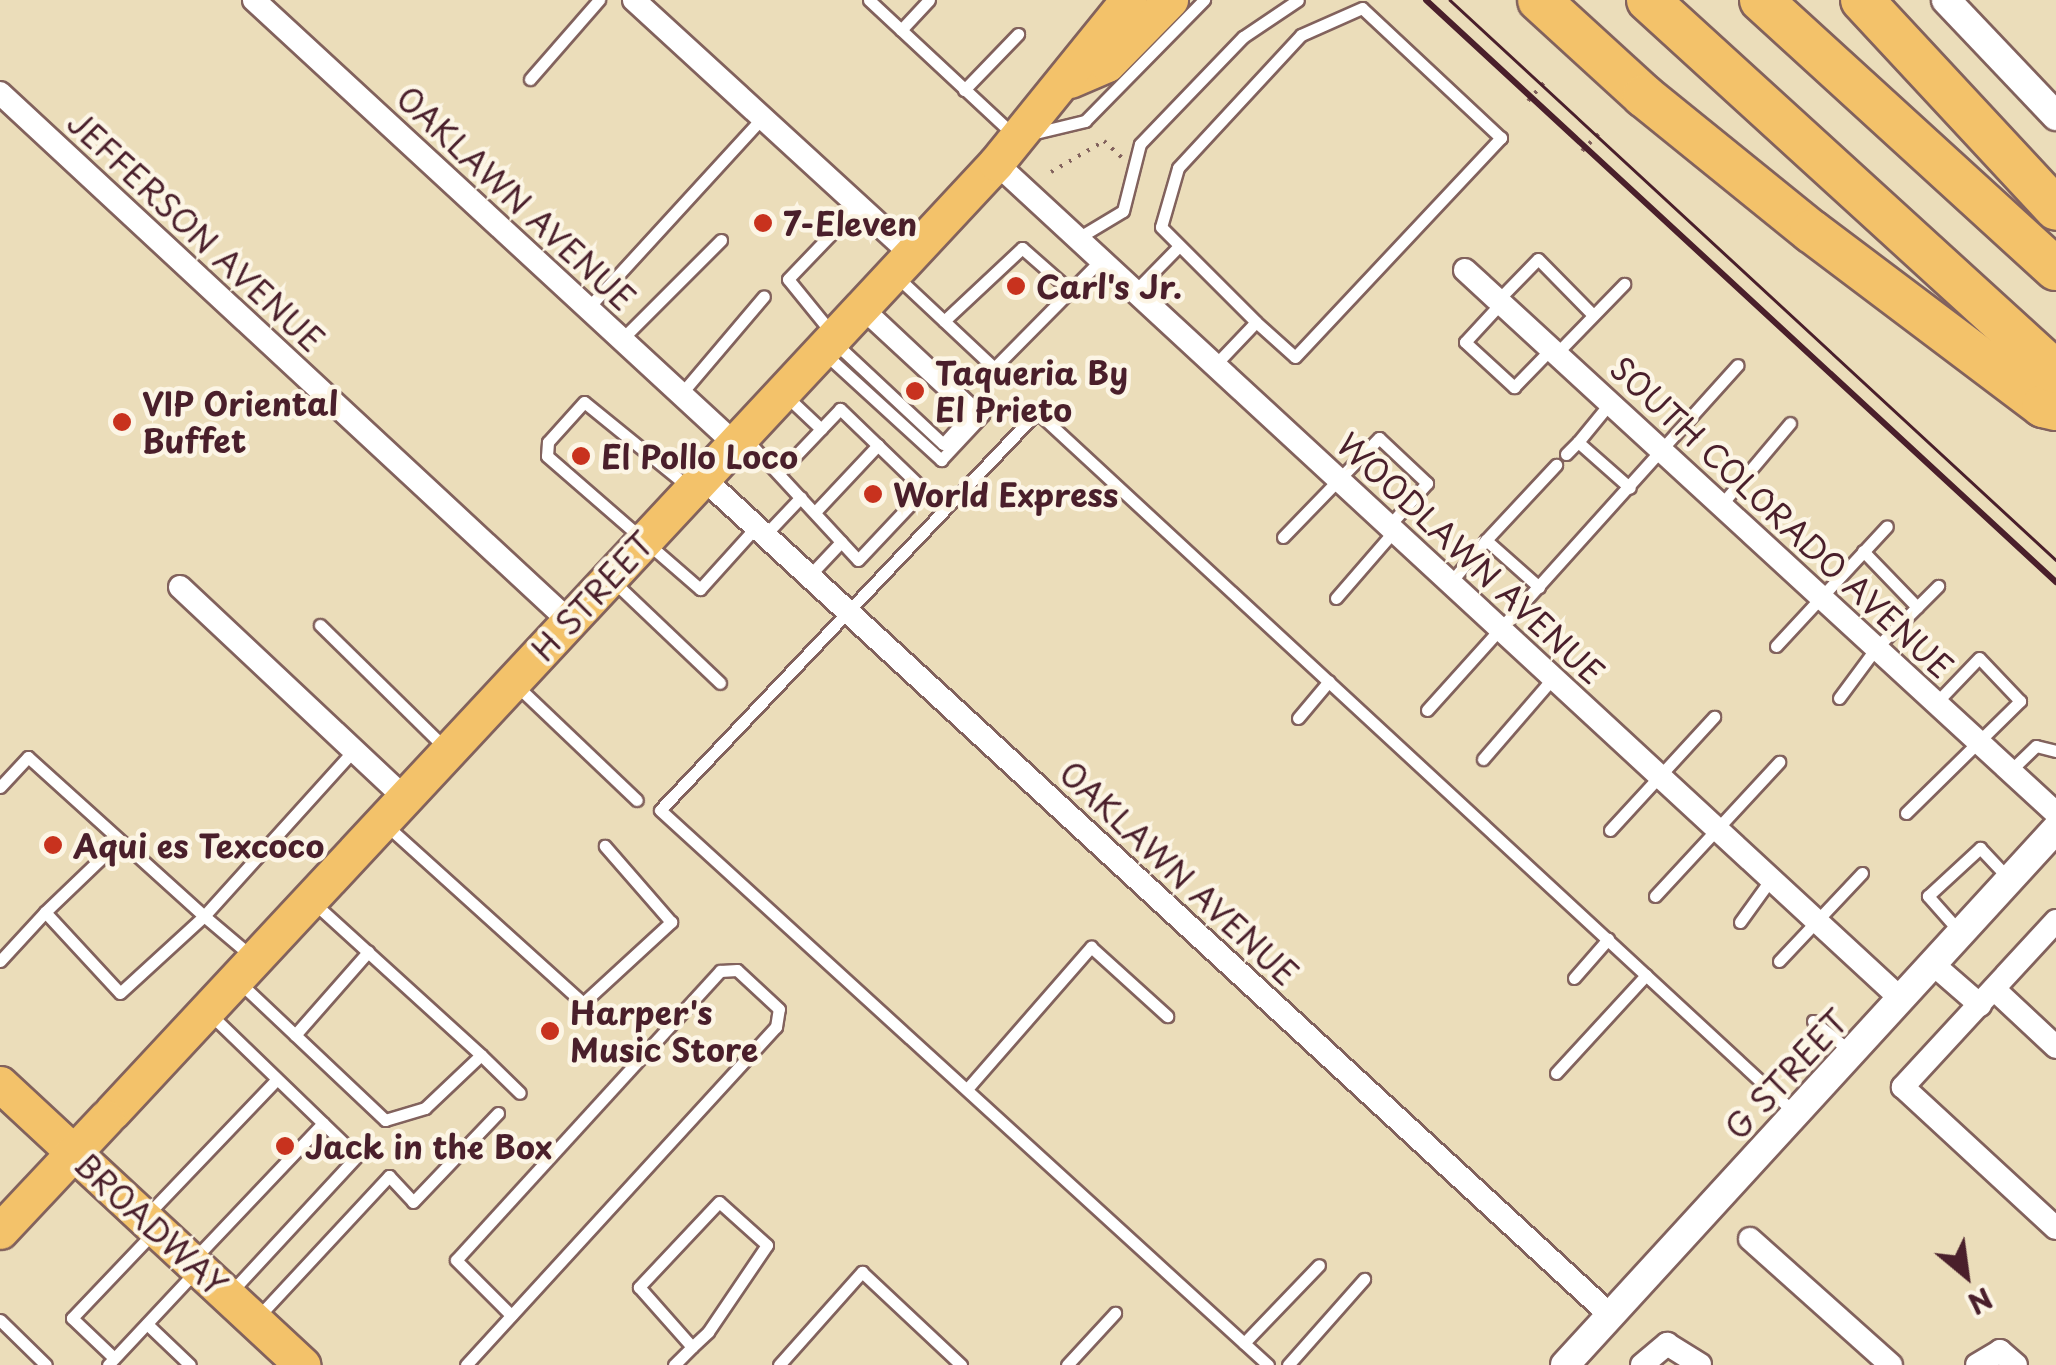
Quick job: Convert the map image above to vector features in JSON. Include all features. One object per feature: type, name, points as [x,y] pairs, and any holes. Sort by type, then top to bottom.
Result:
[{"type":"highway","points":[[1539,0],[1644,96],[1811,231],[2042,406],[2056,409]]},
{"type":"highway","points":[[1648,0],[2056,372]]},
{"type":"highway","points":[[1762,0],[2056,268]]},
{"type":"highway","points":[[1862,0],[2056,208]]},
{"type":"main road","name":"H STREET","points":[[1070,80],[1107,64],[1170,0]]},
{"type":"main road","name":"H STREET","points":[[0,1231],[1007,150],[1070,80],[1081,50],[1115,5]]},
{"type":"main road","name":"BROADWAY","points":[[0,1084],[302,1365]]},
{"type":"street","name":"OAKLAWN AVENUE","points":[[254,0],[682,394],[738,439]]},
{"type":"street","points":[[634,0],[858,206],[901,262]]},
{"type":"street","points":[[1946,0],[2056,116]]},
{"type":"street","name":"JEFFERSON AVENUE","points":[[0,93],[568,620]]},
{"type":"street","name":"WOODLAWN AVENUE","points":[[1007,150],[1078,238],[1101,260],[1902,1000]]},
{"type":"street","name":"SOUTH COLORADO AVENUE","points":[[1465,270],[2056,813]]},
{"type":"street","name":"OAKLAWN AVENUE","points":[[698,484],[760,531],[1611,1316]]},
{"type":"street","points":[[180,587],[354,750],[394,810]]},
{"type":"street","name":"G STREET","points":[[1564,1365],[2056,829]]},
{"type":"street","points":[[2056,920],[1903,1088],[2056,1228]]},
{"type":"street","points":[[1934,964],[2056,1047]]},
{"type":"street","points":[[1750,1238],[1891,1365]]},
{"type":"street","points":[[1642,1365],[1667,1344],[1700,1365]]},
{"type":"street","points":[[1977,1365],[2000,1351],[2016,1365]]},
{"type":"lane","points":[[530,79],[598,0]]},
{"type":"lane","points":[[869,0],[964,90],[1007,150],[1085,121],[1204,0]]},
{"type":"lane","points":[[901,30],[929,0]]},
{"type":"lane","points":[[1078,238],[1123,211],[1140,144],[1244,36],[1298,0]]},
{"type":"lane","points":[[1362,8],[1500,138],[1295,358],[1256,322],[1160,227],[1178,168],[1300,35],[1362,8]]},
{"type":"lane","points":[[964,90],[1018,34]]},
{"type":"lane","points":[[588,308],[763,116]]},
{"type":"lane","points":[[841,327],[983,416],[941,460],[841,327],[788,278],[858,206]]},
{"type":"lane","points":[[622,339],[721,240]]},
{"type":"lane","points":[[1135,291],[1180,246]]},
{"type":"lane","points":[[944,322],[1022,248],[1070,291]]},
{"type":"lane","points":[[1593,315],[1538,259],[1464,342],[1514,387],[1593,315],[1624,284]]},
{"type":"lane","points":[[901,262],[944,322],[994,368],[1101,260]]},
{"type":"lane","points":[[682,394],[764,296]]},
{"type":"lane","points":[[1214,365],[1256,322]]},
{"type":"lane","points":[[1427,710],[1738,365]]},
{"type":"lane","points":[[782,392],[821,429]]},
{"type":"lane","points":[[698,484],[584,402],[548,442],[547,456],[700,589],[801,497]]},
{"type":"lane","points":[[1566,454],[1610,403]]},
{"type":"lane","points":[[738,439],[779,473],[858,560],[924,490],[840,410],[779,473]]},
{"type":"lane","points":[[1268,1365],[660,810],[845,609],[1036,412],[1797,1114]]},
{"type":"lane","points":[[1720,505],[1790,423]]},
{"type":"lane","points":[[1284,537],[1379,438],[1427,483],[1336,598]]},
{"type":"lane","points":[[1578,442],[1630,488]]},
{"type":"lane","points":[[815,512],[878,445]]},
{"type":"lane","points":[[1450,582],[1556,465]]},
{"type":"lane","points":[[1776,646],[1887,526]]},
{"type":"lane","points":[[1486,540],[1539,587]]},
{"type":"lane","points":[[809,576],[841,542]]},
{"type":"lane","points":[[1863,551],[1917,608]]},
{"type":"lane","points":[[609,578],[720,683]]},
{"type":"lane","points":[[1839,698],[1876,648],[1938,586]]},
{"type":"lane","points":[[320,625],[448,751]]},
{"type":"lane","points":[[1906,813],[2020,702],[1979,658],[1936,703]]},
{"type":"lane","points":[[1484,759],[1554,678]]},
{"type":"lane","points":[[512,682],[638,800]]},
{"type":"lane","points":[[1298,718],[1329,682]]},
{"type":"lane","points":[[1610,830],[1714,716]]},
{"type":"lane","points":[[2010,771],[2036,746],[2056,751]]},
{"type":"lane","points":[[45,912],[120,994],[204,916],[354,750]]},
{"type":"lane","points":[[0,787],[28,757],[116,843],[204,916],[295,1035],[385,1120],[425,1108],[480,1054]]},
{"type":"lane","points":[[1656,896],[1779,762]]},
{"type":"lane","points":[[394,810],[584,1003],[671,922],[605,846]]},
{"type":"lane","points":[[0,961],[116,843]]},
{"type":"lane","points":[[1962,934],[1928,896],[1980,848],[2010,880]]},
{"type":"lane","points":[[1779,961],[1862,872]]},
{"type":"lane","points":[[1740,922],[1771,879]]},
{"type":"lane","points":[[310,900],[520,1093]]},
{"type":"lane","points":[[1574,978],[1608,939]]},
{"type":"lane","points":[[966,1089],[1091,946],[1168,1016]]},
{"type":"lane","points":[[295,1035],[368,952]]},
{"type":"lane","points":[[466,1365],[512,1316],[776,1027],[779,1010],[737,970],[720,971],[456,1260],[512,1316]]},
{"type":"lane","points":[[1556,1073],[1646,975]]},
{"type":"lane","points":[[206,1011],[357,1156],[228,1296]]},
{"type":"lane","points":[[1813,1021],[1853,1054]]},
{"type":"lane","points":[[277,1079],[72,1318],[111,1362],[324,1124]]},
{"type":"lane","points":[[254,1321],[389,1176],[414,1202],[498,1113]]},
{"type":"lane","points":[[674,1365],[692,1347],[767,1245],[719,1202],[640,1286],[692,1347]]},
{"type":"lane","points":[[1244,1342],[1319,1265]]},
{"type":"lane","points":[[780,1365],[862,1272],[961,1365]]},
{"type":"lane","points":[[1288,1365],[1364,1279]]},
{"type":"lane","points":[[1067,1365],[1115,1313]]},
{"type":"lane","points":[[0,1320],[46,1365]]},
{"type":"lane","points":[[146,1324],[190,1365]]},
{"type":"path","points":[[1528,101],[1546,80]]},
{"type":"path","points":[[1582,151],[1601,130]]},
{"type":"path","points":[[1051,172],[1104,141],[1134,168]]},
{"type":"tram line","points":[[1450,0],[2056,560]]},
{"type":"railway","points":[[1426,0],[2056,582]]},
{"type":"place","name":"7-Eleven","points":[[763,223]]},
{"type":"place","name":"Carl's Jr.","points":[[1016,286]]},
{"type":"place","name":"Taqueria By El Prieto","points":[[915,391]]},
{"type":"place","name":"VIP Oriental Buffet","points":[[122,422]]},
{"type":"place","name":"El Pollo Loco","points":[[581,456]]},
{"type":"place","name":"World Express","points":[[873,494]]},
{"type":"place","name":"Aqui es Texcoco","points":[[53,845]]},
{"type":"place","name":"Harper's Music Store","points":[[550,1031]]},
{"type":"place","name":"Jack in the Box","points":[[285,1146]]}]
